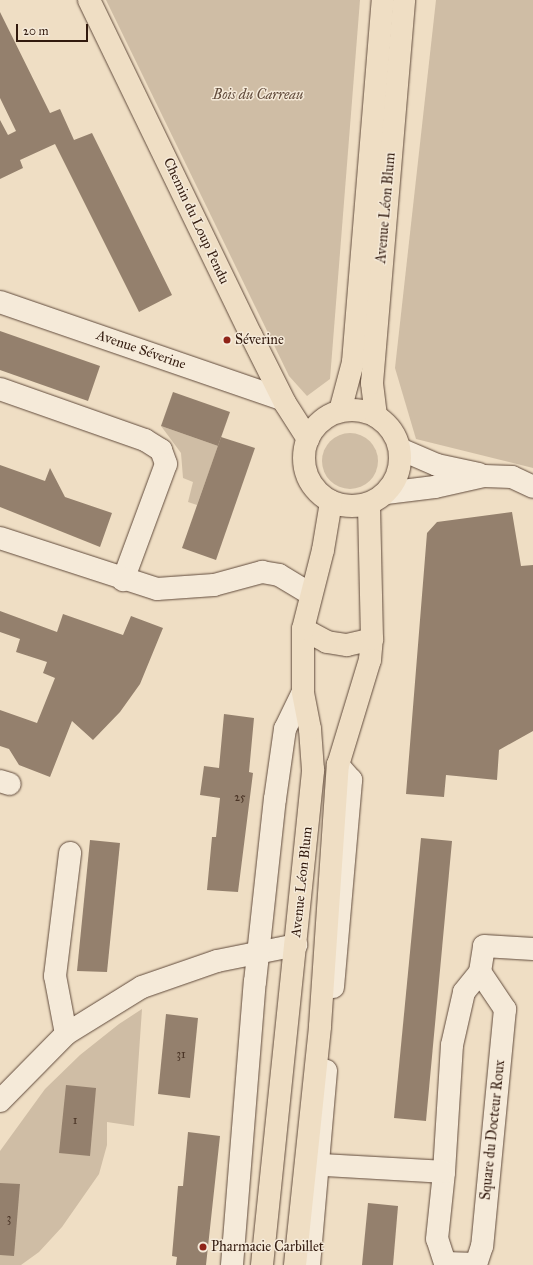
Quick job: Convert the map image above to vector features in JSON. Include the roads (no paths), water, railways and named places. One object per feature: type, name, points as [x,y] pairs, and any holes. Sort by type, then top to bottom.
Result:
[{"type":"main road","name":"Chemin du Loup Pendu","points":[[90,0],[282,398],[308,439]]},
{"type":"main road","name":"Avenue Léon Blum","points":[[340,411],[353,362],[383,0]]},
{"type":"main road","name":"Avenue Léon Blum","points":[[376,416],[372,384],[404,0]]},
{"type":"main road","points":[[354,409],[376,416],[392,430],[400,449],[399,473],[378,499],[356,507],[331,502],[319,493],[307,475],[304,453],[308,439],[315,426],[326,417],[340,411],[354,409]]},
{"type":"main road","name":"Avenue Léon Blum","points":[[295,1265],[312,1164],[338,765],[370,660],[378,499]]},
{"type":"main road","name":"Avenue Léon Blum","points":[[262,1265],[313,770],[310,729],[302,692],[303,629],[323,550],[331,502]]},
{"type":"main road","points":[[303,629],[327,642],[346,645],[372,639]]},
{"type":"street","name":"Avenue Séverine","points":[[0,302],[282,398]]},
{"type":"street","points":[[0,389],[145,440],[161,450],[166,464],[123,580]]},
{"type":"street","points":[[400,449],[437,465],[484,476],[512,477],[533,487]]},
{"type":"street","points":[[378,499],[484,476]]},
{"type":"street","points":[[0,538],[123,580],[156,589],[214,585],[262,572],[280,575],[311,594]]},
{"type":"street","points":[[232,1265],[255,982],[260,953],[285,729],[302,692]]},
{"type":"street","points":[[66,1034],[55,976],[70,853]]},
{"type":"street","points":[[0,1101],[66,1034],[142,987],[217,962],[296,945]]},
{"type":"street","name":"Square du Docteur Roux","points":[[480,972],[505,1009],[482,1246],[476,1264],[445,1264],[437,1238],[444,1172],[452,1045],[464,992],[480,972],[484,946],[533,949]]},
{"type":"street","points":[[309,1265],[312,1164],[444,1172]]},
{"type":"place","name":"Séverine","points":[[227,340]]},
{"type":"place","name":"Pharmacie Carbillet","points":[[203,1247]]},
{"type":"park label","name":"Bois du Carreau","points":[[258,95]]}]
